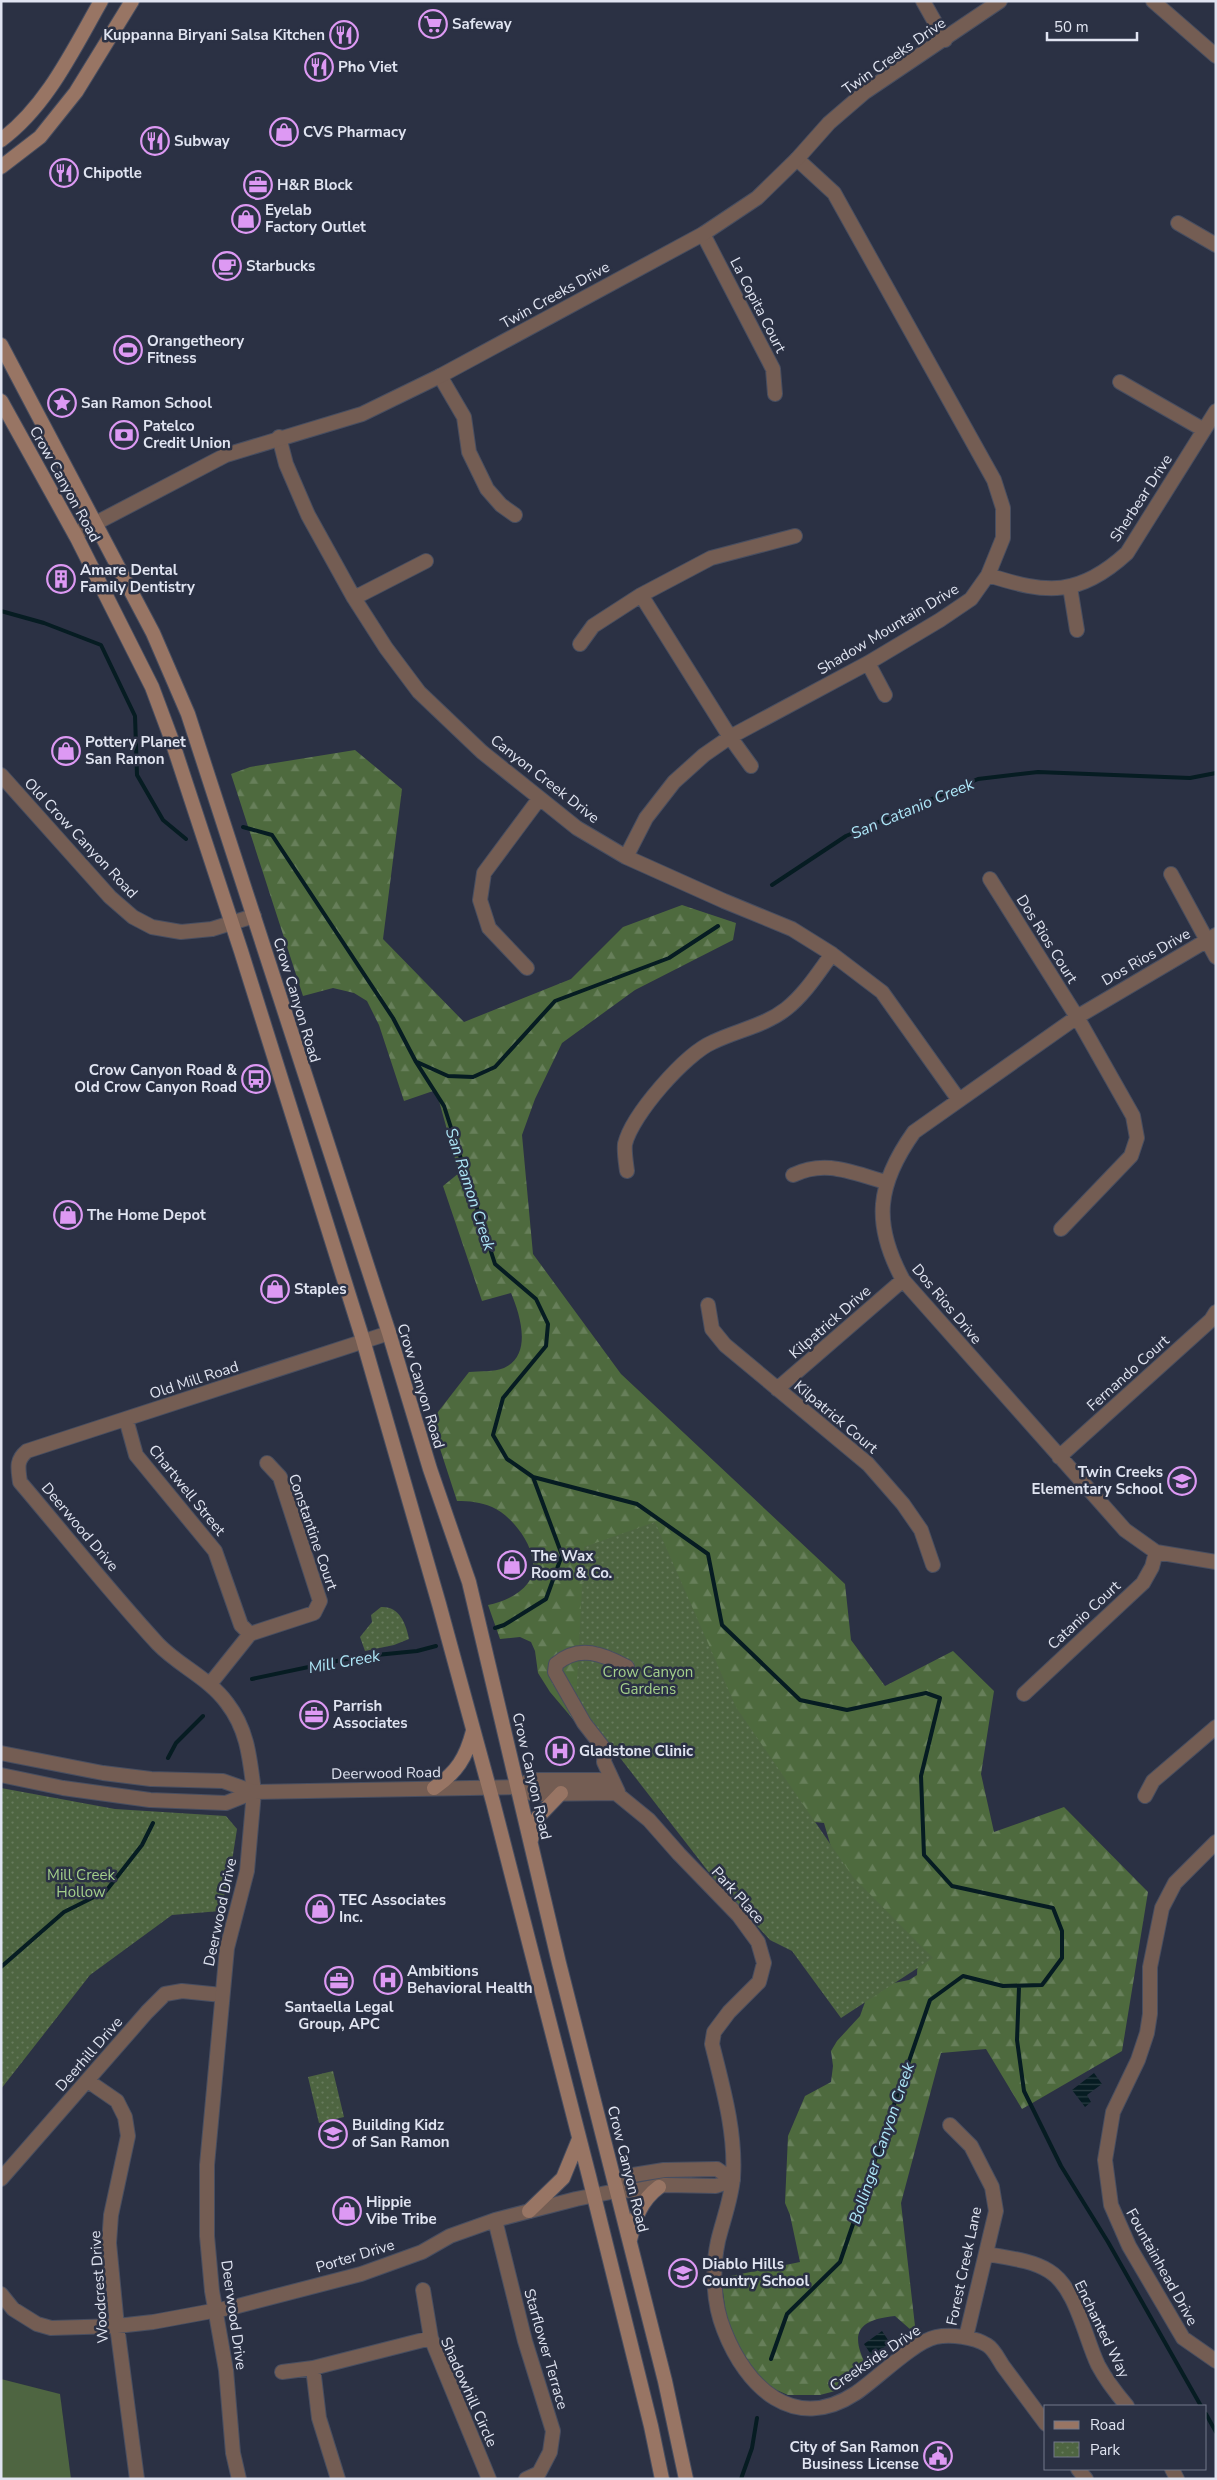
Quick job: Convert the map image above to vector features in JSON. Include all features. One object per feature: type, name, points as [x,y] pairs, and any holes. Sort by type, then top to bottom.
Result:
[{"type":"main road","points":[[1,140],[32,110],[57,78],[101,1]]},
{"type":"main road","points":[[1,168],[40,137],[76,92],[132,1]]},
{"type":"main road","name":"Crow Canyon Road","points":[[1,345],[153,633],[188,714],[312,1102],[389,1332],[430,1469],[469,1582],[616,2191],[665,2381],[686,2479]]},
{"type":"main road","name":"Crow Canyon Road","points":[[1,401],[75,534],[152,687],[171,738],[232,923],[363,1340],[489,1787],[594,2195],[651,2426],[662,2479]]},
{"type":"main road","points":[[434,1788],[451,1776],[459,1766],[468,1749],[473,1730]]},
{"type":"main road","points":[[531,1840],[538,1817],[561,1793]]},
{"type":"main road","points":[[529,2211],[562,2178],[579,2140]]},
{"type":"main road","points":[[630,2244],[636,2216],[650,2193],[659,2186]]},
{"type":"street","points":[[923,1],[945,40]]},
{"type":"street","name":"Twin Creeks Drive","points":[[75,534],[226,455],[362,414],[440,376],[703,234],[757,198],[798,159],[829,123],[865,92],[945,40],[1000,1]]},
{"type":"street","points":[[1153,1],[1216,56]]},
{"type":"street","name":"Shadow Mountain Drive","points":[[626,857],[646,818],[674,782],[730,737],[868,663],[971,599],[988,575],[1002,538],[1002,508],[994,480],[834,193],[798,159]]},
{"type":"street","points":[[1178,223],[1216,245]]},
{"type":"street","name":"La Copita Court","points":[[703,234],[772,369],[775,394]]},
{"type":"street","points":[[440,376],[464,417],[469,452],[488,489],[501,505],[515,515]]},
{"type":"street","points":[[1120,382],[1204,430]]},
{"type":"street","name":"Sherbear Drive","points":[[988,575],[1021,586],[1070,587],[1090,581],[1107,571],[1127,553],[1216,411]]},
{"type":"street","name":"Canyon Creek Drive","points":[[279,438],[296,490],[354,598],[386,648],[419,692],[482,752],[577,828],[626,857],[792,929],[832,954],[882,992],[959,1100]]},
{"type":"street","points":[[580,644],[593,626],[642,595],[711,558],[795,536]]},
{"type":"street","points":[[354,598],[426,561]]},
{"type":"street","points":[[1070,587],[1078,630]]},
{"type":"street","points":[[642,595],[730,737],[751,766]]},
{"type":"street","points":[[868,663],[885,695]]},
{"type":"street","name":"Old Crow Canyon Road","points":[[1,775],[110,897],[133,917],[152,927],[181,932],[212,929],[254,916]]},
{"type":"street","points":[[527,968],[489,928],[480,900],[484,873],[539,799]]},
{"type":"street","points":[[1171,874],[1211,938],[1216,957]]},
{"type":"street","name":"Dos Rios Court","points":[[990,879],[1077,1017],[1133,1116],[1136,1138],[1131,1156],[1061,1229]]},
{"type":"street","name":"Dos Rios Drive","points":[[1211,938],[1077,1017],[914,1132],[898,1155],[886,1182],[883,1212],[885,1239],[892,1260],[903,1280],[1125,1530],[1156,1552],[1216,1562]]},
{"type":"street","points":[[626,1171],[625,1146],[631,1128],[663,1085],[689,1056],[712,1042],[755,1026],[786,1008],[809,986],[832,954]]},
{"type":"street","points":[[793,1175],[809,1168],[829,1167],[886,1182]]},
{"type":"street","name":"Kilpatrick Drive","points":[[777,1389],[903,1280]]},
{"type":"street","name":"Kilpatrick Court","points":[[708,1305],[712,1329],[725,1345],[868,1464],[903,1504],[921,1530],[933,1565]]},
{"type":"street","name":"Fernando Court","points":[[1059,1457],[1211,1320],[1216,1312]]},
{"type":"street","name":"Old Mill Road","points":[[17,1466],[20,1457],[27,1451],[389,1332]]},
{"type":"street","name":"Chartwell Street","points":[[126,1419],[136,1455],[215,1551],[241,1625],[250,1634]]},
{"type":"street","name":"Constantine Court","points":[[250,1634],[314,1613],[320,1601],[280,1477],[267,1463]]},
{"type":"street","name":"Deerwood Drive","points":[[17,1466],[20,1482],[160,1645],[210,1684],[227,1703],[250,1750],[254,1792],[247,1871],[226,1948],[207,2165],[207,2236],[212,2291],[226,2370],[233,2453],[239,2479]]},
{"type":"street","name":"Catanio Court","points":[[1024,1694],[1142,1583],[1152,1567],[1156,1552]]},
{"type":"street","points":[[210,1684],[250,1634]]},
{"type":"street","points":[[518,1787],[533,1794],[618,1793],[604,1762],[605,1750],[584,1723],[555,1672],[556,1664],[562,1658],[579,1652],[607,1656],[628,1666]]},
{"type":"street","points":[[1145,1796],[1153,1781],[1216,1727]]},
{"type":"street","name":"Deerwood Road","points":[[1,1753],[103,1773],[152,1779],[223,1781],[254,1792]]},
{"type":"street","name":"Deerwood Road","points":[[1,1775],[63,1788],[150,1800],[226,1803],[254,1792],[518,1787]]},
{"type":"street","name":"Park Place","points":[[518,1787],[531,1780],[600,1780],[649,1820],[739,1916],[758,1942],[764,1963],[759,1982],[714,2032],[712,2044],[734,2145],[733,2180]]},
{"type":"street","name":"Fountainhead Drive","points":[[1216,1842],[1175,1883],[1162,1908],[1150,1967],[1150,2014],[1147,2033],[1138,2060],[1113,2112],[1105,2160],[1111,2205],[1129,2246],[1183,2338],[1216,2361]]},
{"type":"street","name":"Deerhill Drive","points":[[1,2179],[147,2012],[165,1994],[182,1991],[222,1995]]},
{"type":"street","name":"Woodcrest Drive","points":[[88,2081],[116,2101],[125,2117],[128,2136],[111,2215],[109,2234],[117,2326],[137,2479]]},
{"type":"street","name":"Forest Creek Lane","points":[[950,2125],[971,2146],[992,2187],[996,2210],[966,2337]]},
{"type":"street","points":[[616,2191],[633,2175],[664,2170],[717,2169],[733,2180]]},
{"type":"street","points":[[616,2191],[638,2190],[659,2186],[716,2186],[733,2180]]},
{"type":"street","name":"Creekside Drive","points":[[733,2180],[730,2201],[718,2243],[714,2277],[719,2318],[732,2352],[753,2381],[770,2397],[781,2403],[801,2408],[822,2408],[834,2405],[855,2394],[920,2344],[936,2337],[966,2337],[988,2346],[1044,2421]]},
{"type":"street","name":"Porter Drive","points":[[216,2310],[361,2274],[422,2252],[450,2236],[494,2220],[616,2191]]},
{"type":"street","name":"Starflower Terrace","points":[[494,2220],[525,2341],[553,2431],[550,2452],[539,2473],[526,2479]]},
{"type":"street","name":"Enchanted Way","points":[[987,2254],[1033,2263],[1051,2272],[1064,2284],[1098,2365],[1125,2405]]},
{"type":"street","points":[[423,2290],[431,2338]]},
{"type":"street","points":[[1,2294],[13,2309],[37,2324],[51,2328],[117,2326],[216,2310]]},
{"type":"street","name":"Shadowhill Circle","points":[[282,2372],[313,2368],[431,2338],[489,2479]]},
{"type":"street","points":[[313,2368],[318,2418],[338,2479]]},
{"type":"green space","points":[[355,750],[402,789],[383,939],[464,1022],[571,979],[623,927],[682,905],[736,923],[733,940],[635,990],[562,1043],[535,1099],[522,1135],[533,1254],[621,1374],[845,1584],[851,1640],[885,1686],[953,1651],[994,1691],[981,1774],[994,1832],[1064,1807],[1148,1892],[1122,2051],[1022,2109],[986,2049],[941,2053],[901,2203],[915,2326],[911,2330],[895,2316],[871,2321],[864,2326],[858,2338],[862,2357],[868,2369],[839,2390],[820,2395],[788,2395],[772,2388],[756,2376],[737,2345],[727,2321],[721,2278],[800,2262],[790,2215],[785,2203],[788,2136],[805,2096],[831,2082],[833,2066],[831,2051],[837,2041],[860,2016],[869,1991],[874,1987],[909,1980],[917,1975],[918,1954],[836,1864],[824,1823],[806,1821],[583,1731],[550,1692],[538,1673],[535,1651],[531,1642],[520,1637],[500,1639],[488,1605],[510,1597],[528,1583],[533,1573],[530,1550],[518,1528],[501,1512],[479,1503],[457,1501],[431,1421],[469,1372],[500,1369],[513,1362],[519,1354],[522,1334],[518,1312],[511,1293],[482,1301],[443,1186],[459,1173],[436,1090],[404,1101],[379,1025],[367,1001],[354,993],[333,988],[303,996],[231,774],[250,767]]},
{"type":"green space","name":"Crow Canyon Gardens","points":[[655,1522],[736,1707],[853,1877],[933,1958],[841,2018],[792,1951],[770,1940],[711,1875],[576,1701],[584,1547]]},
{"type":"green space","points":[[381,1607],[387,1607],[397,1612],[404,1622],[409,1639],[394,1645],[365,1651],[360,1637],[372,1622],[371,1615]]},
{"type":"green space","name":"Mill Creek Hollow","points":[[1,1788],[115,1809],[226,1816],[237,1829],[230,1874],[220,1911],[172,1915],[90,1975],[1,2089]]},
{"type":"green space","points":[[333,2071],[344,2117],[319,2123],[308,2077]]},
{"type":"green space","points":[[1,2379],[60,2394],[71,2479],[1,2479]]},
{"type":"water","points":[[1094,2073],[1102,2084],[1087,2095],[1091,2102],[1085,2107],[1072,2090]]},
{"type":"water","points":[[882,2331],[890,2343],[872,2356],[864,2344]]},
{"type":"waterway","name":"San Ramon Creek","points":[[1,611],[44,623],[101,645],[135,716],[137,775],[163,820],[186,839]]},
{"type":"waterway","name":"San Catanio Creek","points":[[772,885],[846,836],[978,779],[1038,772],[1190,778],[1216,773]]},
{"type":"waterway","name":"San Ramon Creek","points":[[243,827],[272,835],[393,1018],[416,1062],[444,1106],[495,1264],[536,1299],[548,1324],[546,1346],[503,1398],[493,1435],[507,1459],[533,1477],[637,1504],[708,1554],[722,1625],[800,1700],[847,1710],[926,1693],[940,1698],[921,1776],[924,1855],[952,1886],[1053,1908],[1062,1931],[1062,1958],[1042,1985],[1003,1986],[963,1976],[930,2000],[840,2262],[787,2314],[771,2359]]},
{"type":"waterway","name":"San Catanio Creek","points":[[417,1062],[448,1076],[473,1077],[495,1067],[555,1001],[669,958],[718,926]]},
{"type":"waterway","name":"Mill Creek","points":[[495,1628],[504,1625],[546,1599],[562,1555],[533,1477]]},
{"type":"waterway","name":"Mill Creek","points":[[252,1679],[356,1657],[417,1651],[436,1646]]},
{"type":"waterway","name":"Mill Creek","points":[[168,1758],[176,1743],[203,1716]]},
{"type":"waterway","name":"Mill Creek","points":[[1,1967],[64,1912],[106,1891],[142,1845],[153,1823]]},
{"type":"waterway","points":[[1019,1987],[1017,2040],[1024,2091],[1061,2166],[1108,2242],[1200,2405]]},
{"type":"waterway","points":[[1207,2416],[1216,2432]]},
{"type":"waterway","name":"Bollinger Canyon Creek","points":[[741,2479],[752,2448],[757,2418]]},
{"type":"place","name":"Safeway","points":[[433,24]]},
{"type":"place","name":"Kuppanna Biryani Salsa Kitchen","points":[[344,35]]},
{"type":"place","name":"Pho Viet","points":[[319,67]]},
{"type":"place","name":"CVS Pharmacy","points":[[284,132]]},
{"type":"place","name":"Subway","points":[[155,141]]},
{"type":"place","name":"Chipotle","points":[[64,173]]},
{"type":"place","name":"H&R Block","points":[[258,185]]},
{"type":"place","name":"Eyelab Factory Outlet","points":[[246,219]]},
{"type":"place","name":"Starbucks","points":[[227,266]]},
{"type":"place","name":"Orangetheory Fitness","points":[[128,350]]},
{"type":"place","name":"San Ramon School","points":[[62,403]]},
{"type":"place","name":"Patelco Credit Union","points":[[124,435]]},
{"type":"place","name":"Amare Dental Family Dentistry","points":[[61,579]]},
{"type":"place","name":"Pottery Planet San Ramon","points":[[66,751]]},
{"type":"place","name":"Crow Canyon Road & Old Crow Canyon Road","points":[[256,1079]]},
{"type":"place","name":"The Home Depot","points":[[68,1215]]},
{"type":"place","name":"Staples","points":[[275,1289]]},
{"type":"place","name":"Twin Creeks Elementary School","points":[[1182,1481]]},
{"type":"place","name":"The Wax Room & Co.","points":[[512,1565]]},
{"type":"place","name":"Parrish Associates","points":[[314,1715]]},
{"type":"place","name":"Gladstone Clinic","points":[[560,1751]]},
{"type":"place","name":"TEC Associates Inc.","points":[[320,1909]]},
{"type":"place","name":"Ambitions Behavioral Health","points":[[388,1980]]},
{"type":"place","name":"Santaella Legal Group, APC","points":[[339,1981]]},
{"type":"place","name":"Building Kidz of San Ramon","points":[[333,2134]]},
{"type":"place","name":"Hippie Vibe Tribe","points":[[347,2211]]},
{"type":"place","name":"Diablo Hills Country School","points":[[683,2273]]},
{"type":"place","name":"City of San Ramon Business License","points":[[938,2456]]}]
